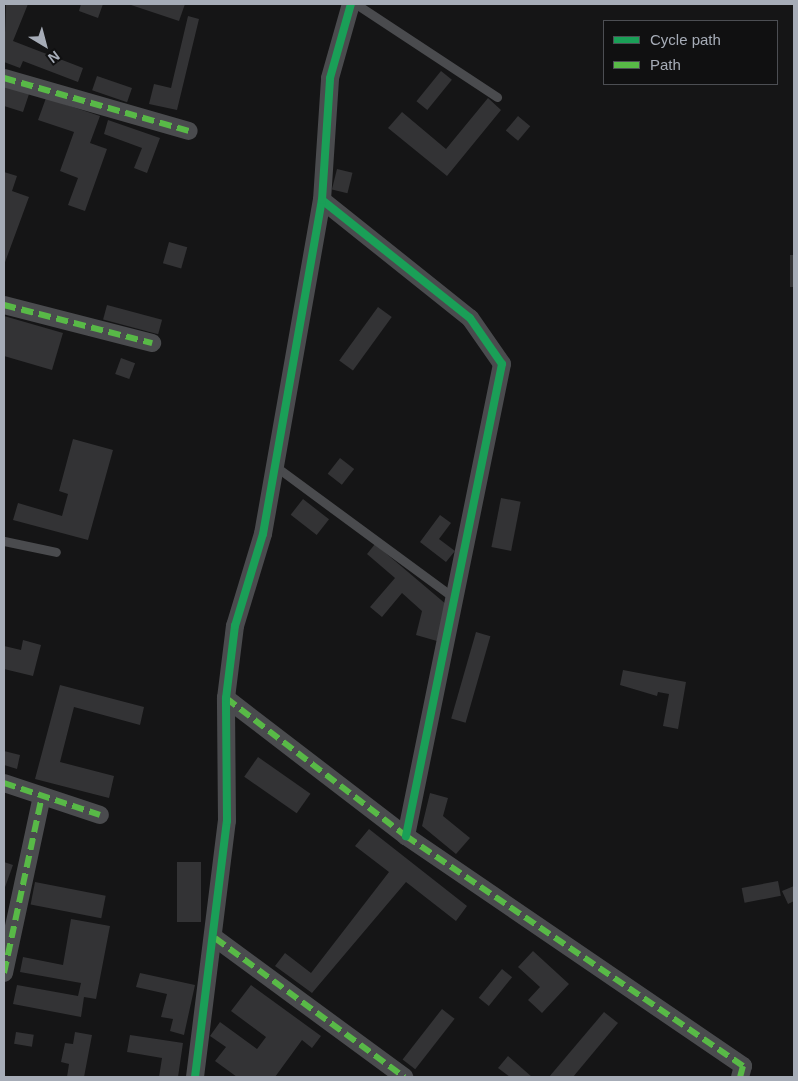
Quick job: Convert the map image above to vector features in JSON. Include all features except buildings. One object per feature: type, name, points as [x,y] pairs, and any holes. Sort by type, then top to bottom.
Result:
[{"type":"street","points":[[195,1077],[215,938],[227,822],[226,698],[235,626],[263,534],[322,200],[330,78],[351,4]]},
{"type":"street","points":[[4,78],[189,131]]},
{"type":"street","points":[[322,200],[470,318],[502,364],[406,836]]},
{"type":"street","points":[[4,305],[152,343]]},
{"type":"street","points":[[226,698],[406,836],[743,1066],[740,1077]]},
{"type":"street","points":[[4,783],[100,815]]},
{"type":"street","points":[[4,973],[42,796]]},
{"type":"street","points":[[215,938],[404,1077]]},
{"type":"lane","points":[[356,4],[498,97]]},
{"type":"lane","points":[[275,466],[454,598]]},
{"type":"lane","points":[[4,540],[56,552]]},
{"type":"marked path","points":[[4,78],[189,131]]},
{"type":"marked path","points":[[4,305],[152,343]]},
{"type":"marked path","points":[[226,698],[406,836],[743,1066],[740,1077]]},
{"type":"marked path","points":[[4,783],[100,815]]},
{"type":"marked path","points":[[4,973],[42,796]]},
{"type":"marked path","points":[[215,938],[404,1077]]},
{"type":"cycle path","points":[[195,1077],[227,821],[226,698],[235,626],[263,534],[322,200],[330,78],[351,4]]},
{"type":"cycle path","points":[[322,200],[470,318],[502,364],[406,836]]}]
